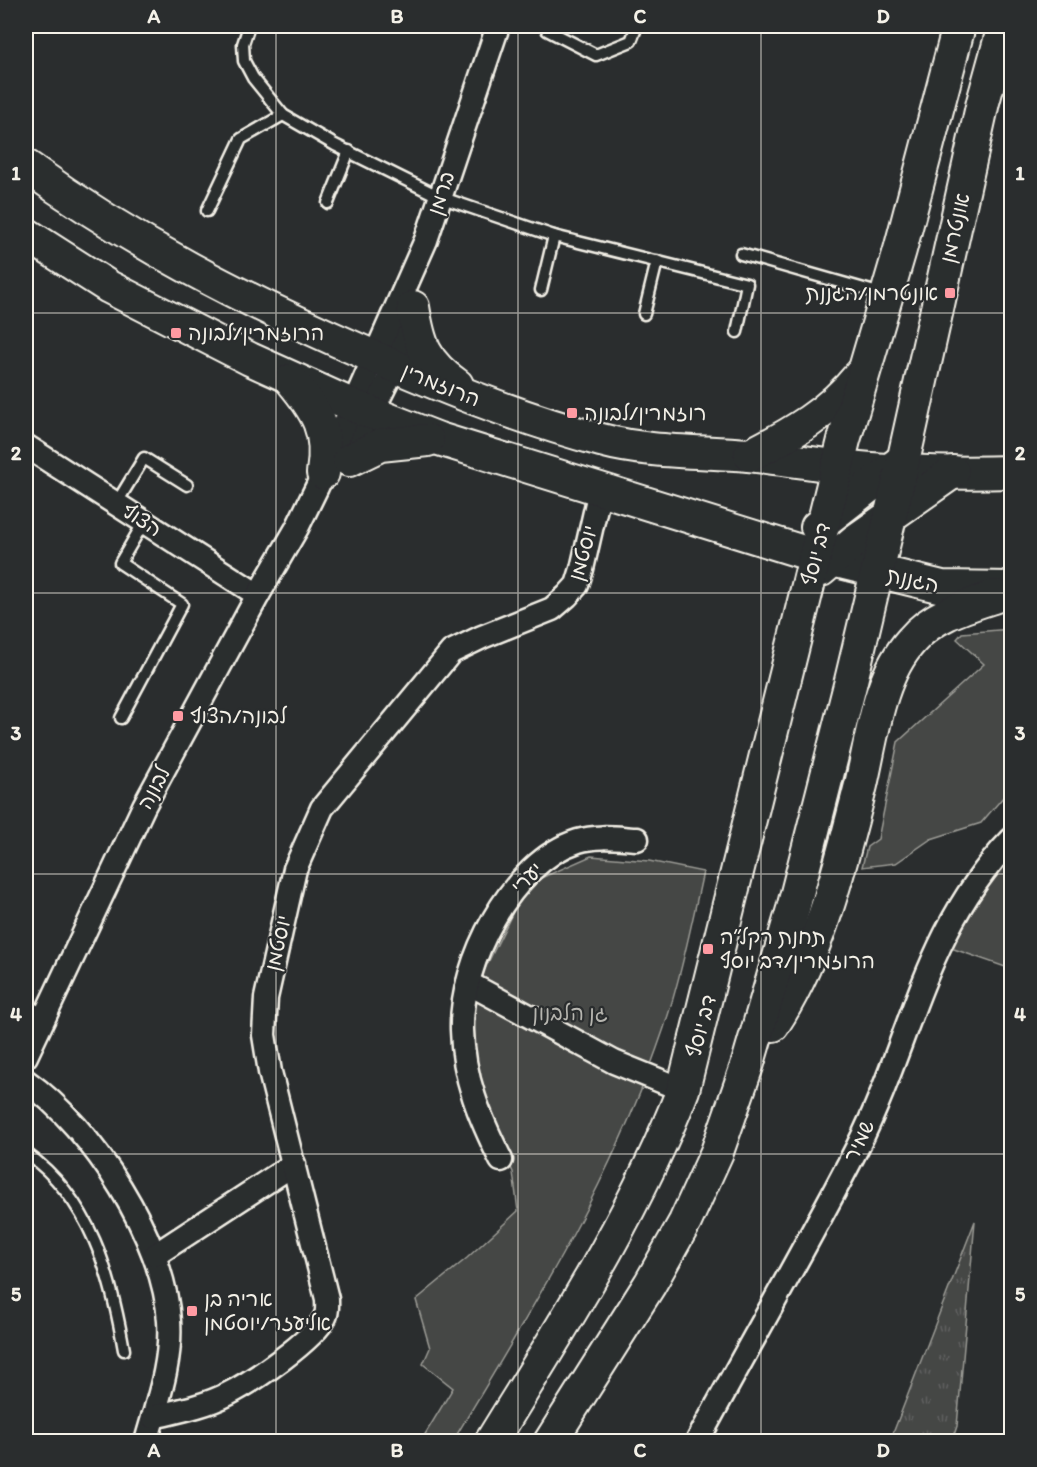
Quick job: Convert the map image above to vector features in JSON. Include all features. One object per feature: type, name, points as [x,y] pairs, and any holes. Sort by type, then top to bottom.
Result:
[{"type":"main road","points":[[838,466],[862,372],[900,250],[959,26]]},
{"type":"main road","name":"אונטרמן","points":[[877,572],[891,514],[898,467],[981,113],[1004,26]]},
{"type":"main road","name":"הרוזמרין","points":[[26,166],[92,212],[222,288],[479,402],[601,440],[632,447],[750,455],[838,466],[898,467]]},
{"type":"main road","points":[[26,234],[109,287],[288,377],[363,410],[439,439],[785,547],[819,566],[953,472]]},
{"type":"main road","points":[[413,307],[418,339],[425,354],[452,382],[479,402]]},
{"type":"main road","points":[[750,455],[811,422],[862,372]]},
{"type":"main road","points":[[288,377],[313,406],[321,423],[326,458],[336,467],[380,445],[439,439]]},
{"type":"main road","name":"דב יוסף","points":[[491,1442],[606,1255],[662,1143],[683,1090],[819,566],[824,522],[838,466]]},
{"type":"main road","points":[[785,547],[824,522],[898,467],[953,472],[1011,472]]},
{"type":"main road","name":"הגננת","points":[[819,566],[877,572],[952,588],[1011,589]]},
{"type":"main road","points":[[550,1442],[650,1284],[685,1222],[717,1152],[748,1063],[793,909],[877,572]]},
{"type":"main road","points":[[748,1063],[780,1014],[805,968],[829,904],[881,705],[899,656],[917,634],[934,621],[1011,589]]},
{"type":"street","name":"ברמן","points":[[385,362],[498,26]]},
{"type":"street","points":[[385,362],[413,307],[426,240]]},
{"type":"street","name":"לבונה","points":[[26,1056],[144,806],[258,595],[336,467],[385,362]]},
{"type":"street","name":"הצוף","points":[[26,446],[258,595]]},
{"type":"street","name":"יוסטמן","points":[[153,1417],[228,1394],[275,1363],[316,1330],[327,1315],[327,1299],[270,1072],[264,1035],[266,998],[295,869],[310,832],[322,808],[452,652],[482,637],[552,609],[567,597],[577,585],[582,569],[600,490]]},
{"type":"street","name":"יערי","points":[[501,1160],[472,1097],[466,1070],[462,1031],[462,1010],[468,983],[492,921],[509,894],[529,872],[552,854],[578,841],[605,837],[637,839]]},
{"type":"street","name":"שמיר","points":[[697,1442],[859,1145],[931,962],[955,914],[986,865],[1011,839]]},
{"type":"street","points":[[468,983],[614,1062],[683,1090]]},
{"type":"street","points":[[26,1081],[45,1095],[93,1149],[134,1211],[155,1255],[170,1323],[167,1365],[146,1442]]},
{"type":"street","points":[[155,1255],[294,1164]]},
{"type":"lane","points":[[249,26],[243,44],[244,61],[253,78],[283,115],[349,152],[440,196],[554,236],[747,284],[737,332]]},
{"type":"lane","points":[[549,26],[547,30],[596,55],[631,40],[637,26]]},
{"type":"lane","points":[[207,211],[241,139],[283,115]]},
{"type":"lane","points":[[328,203],[349,152]]},
{"type":"lane","points":[[541,290],[554,236]]},
{"type":"lane","points":[[741,254],[885,295]]},
{"type":"lane","points":[[644,314],[657,261]]},
{"type":"lane","points":[[116,504],[144,458],[187,485]]},
{"type":"lane","points":[[122,718],[182,604],[120,563],[144,522]]},
{"type":"lane","points":[[26,1005],[46,1015]]},
{"type":"lane","points":[[26,1153],[49,1170],[72,1197],[114,1291],[124,1350]]},
{"type":"green space","points":[[1011,629],[1011,698],[1008,701],[1012,706],[1011,788],[981,823],[931,839],[896,863],[862,867],[867,847],[878,839],[898,742],[984,664],[957,639],[962,633]]},
{"type":"green space","points":[[1011,850],[1011,969],[951,948],[984,887]]},
{"type":"green space","name":"גן הלבנון","points":[[591,856],[649,861],[703,872],[671,1005],[657,1048],[615,1151],[591,1201],[538,1298],[453,1441],[421,1441],[453,1388],[423,1364],[430,1348],[416,1300],[467,1258],[518,1211],[513,1172],[477,1097],[469,1031],[480,979],[517,904],[541,878]]},
{"type":"green space","points":[[975,1221],[957,1426],[952,1441],[890,1441]]},
{"type":"place","name":"אונטרמן/הגננת","points":[[950,293]]},
{"type":"place","name":"הרוזמרין/לבונה","points":[[176,333]]},
{"type":"place","name":"רוזמרין/לבונה","points":[[572,413]]},
{"type":"place","name":"לבונה/הצוף","points":[[178,716]]},
{"type":"place","name":"תחנת רקל״ה הרוזמרין/דב יוסף","points":[[708,949]]},
{"type":"place","name":"אריה בן אליעזר/יוסטמן","points":[[192,1311]]}]
